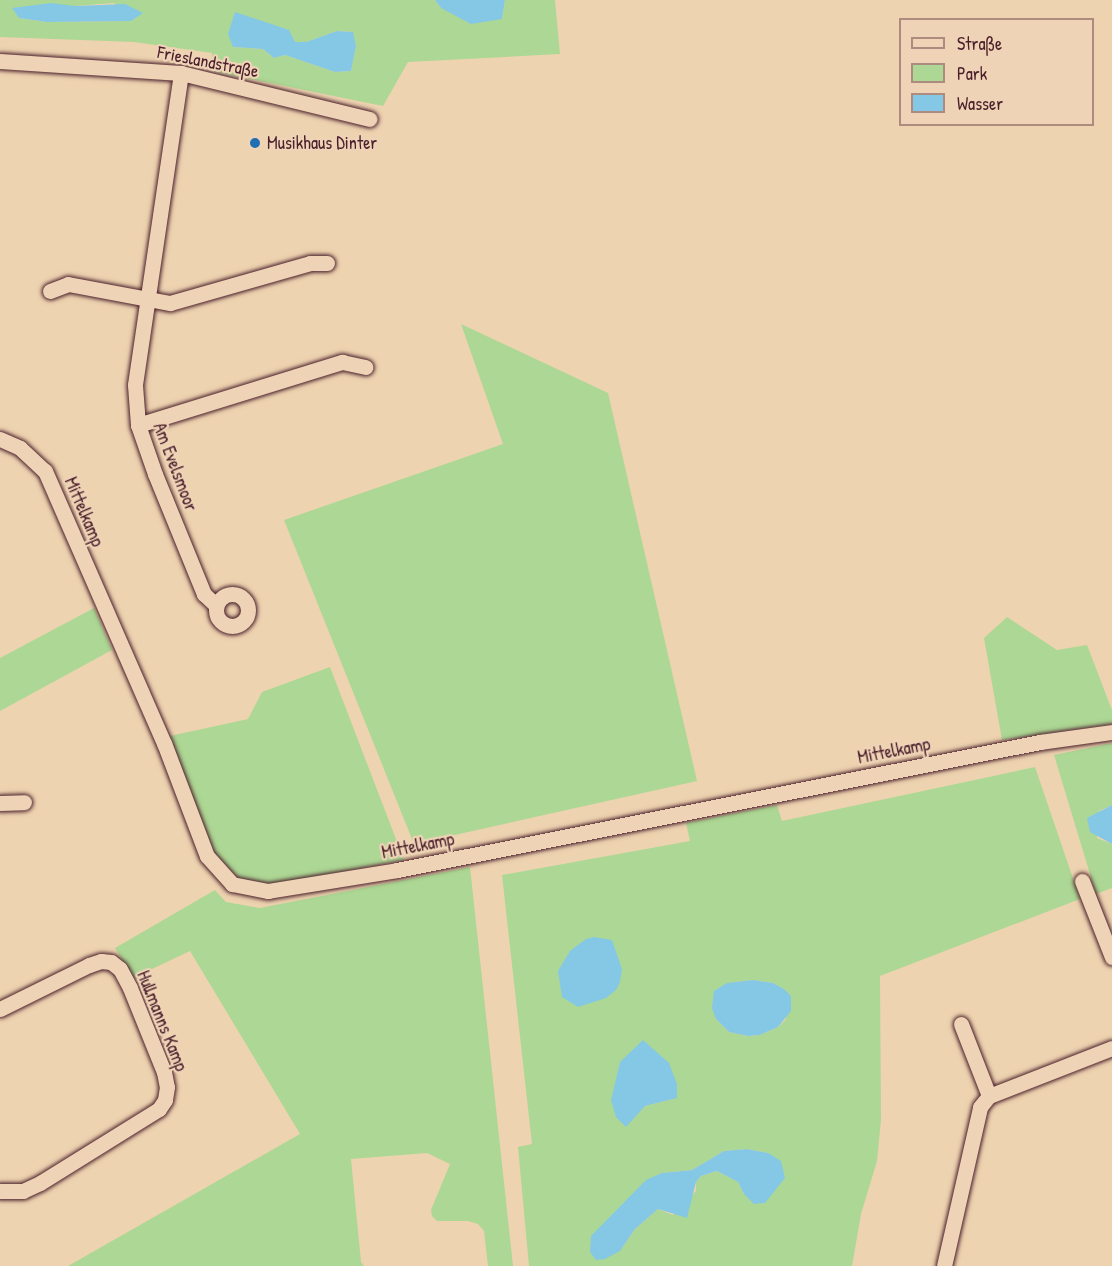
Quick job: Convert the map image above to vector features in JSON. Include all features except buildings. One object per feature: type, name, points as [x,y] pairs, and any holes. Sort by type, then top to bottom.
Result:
[{"type":"street","name":"Frieslandstraße","points":[[0,61],[181,74],[369,119]]},
{"type":"street","name":"Am Evelsmoor","points":[[181,74],[135,385],[138,425],[154,474],[204,594],[216,604]]},
{"type":"street","points":[[50,291],[68,284],[170,303],[310,263],[327,263]]},
{"type":"street","points":[[138,425],[342,362],[365,367]]},
{"type":"street","name":"Mittelkamp","points":[[0,439],[20,448],[45,471],[164,743],[207,856],[232,884],[268,891],[397,870],[1040,742],[1112,732]]},
{"type":"street","points":[[0,803],[24,802]]},
{"type":"street","points":[[1082,881],[1112,957]]},
{"type":"street","name":"Hullmanns Kamp","points":[[0,1009],[89,965],[101,961],[111,962],[120,969],[130,988],[164,1072],[167,1087],[165,1100],[159,1108],[39,1183],[23,1191],[0,1191]]},
{"type":"street","points":[[961,1024],[989,1096]]},
{"type":"street","points":[[944,1266],[980,1107],[989,1096],[1112,1048]]},
{"type":"green space","points":[[0,0],[435,0],[441,8],[502,19],[505,0],[555,0],[560,54],[408,62],[383,106],[211,71],[212,53],[134,42],[0,37]],"holes":[[[114,3],[131,21],[47,22],[19,18],[75,6]],[[235,13],[288,30],[294,42],[306,42],[337,31],[352,32],[356,46],[351,71],[335,72],[285,55],[274,58],[263,49],[233,47]]]},
{"type":"green space","points":[[461,324],[608,393],[697,781],[414,844],[284,520],[503,444]]},
{"type":"green space","points":[[94,608],[112,650],[0,711],[0,658]]},
{"type":"green space","points":[[1007,617],[1057,650],[1087,645],[1112,710],[1112,724],[1002,740],[984,638]]},
{"type":"green space","points":[[330,667],[404,860],[270,885],[239,878],[212,854],[170,736],[248,719],[262,692]]},
{"type":"green space","points":[[1112,743],[1112,805],[1099,811],[1097,838],[1112,844],[1112,888],[1096,894],[1054,755]]},
{"type":"green space","points":[[1035,767],[1080,899],[880,976],[881,1120],[877,1161],[861,1214],[852,1266],[529,1266],[518,1147],[532,1144],[502,875],[690,841],[686,823],[777,805],[782,821]],"holes":[[[753,980],[773,983],[784,989],[786,1019],[778,1027],[760,1035],[748,1036],[729,1032],[716,1019],[714,991],[728,983]],[[620,1062],[676,1098],[645,1106],[618,1073]],[[747,1149],[768,1153],[744,1194],[738,1182],[717,1171],[701,1176],[696,1182],[696,1191],[673,1215],[658,1209],[635,1229],[620,1251],[662,1173],[692,1170],[724,1151]]]},
{"type":"green space","points":[[470,867],[513,1266],[488,1266],[484,1231],[478,1224],[468,1221],[437,1221],[432,1216],[431,1210],[450,1164],[427,1153],[351,1159],[361,1262],[364,1266],[68,1266],[300,1134],[190,951],[133,978],[115,948],[215,890],[226,902],[260,908]]},
{"type":"water","points":[[435,0],[505,0],[502,19],[471,24],[441,8]]},
{"type":"water","points":[[51,3],[75,6],[125,4],[143,13],[131,21],[47,22],[19,18],[12,8]]},
{"type":"water","points":[[235,12],[289,30],[295,42],[306,42],[337,31],[353,32],[356,46],[351,71],[335,72],[285,55],[274,58],[263,49],[233,47],[228,34]]},
{"type":"water","points":[[1112,805],[1112,844],[1090,832],[1087,818]]},
{"type":"water","points":[[594,937],[612,940],[622,969],[620,982],[616,990],[606,998],[578,1007],[562,997],[558,971],[570,951],[586,939]]},
{"type":"water","points":[[753,980],[773,983],[784,989],[791,996],[791,1011],[778,1027],[760,1035],[748,1036],[729,1032],[716,1019],[712,1008],[714,991],[727,983]]},
{"type":"water","points":[[643,1040],[669,1063],[677,1084],[677,1098],[645,1106],[626,1127],[616,1117],[611,1100],[620,1062]]},
{"type":"water","points":[[747,1149],[768,1153],[781,1161],[785,1178],[765,1203],[754,1204],[744,1194],[738,1182],[717,1171],[701,1176],[696,1182],[687,1218],[658,1209],[635,1229],[620,1251],[605,1259],[596,1260],[590,1252],[591,1236],[646,1180],[662,1173],[692,1170],[724,1151]]},
{"type":"place","name":"Musikhaus Dinter","points":[[255,143]]}]
